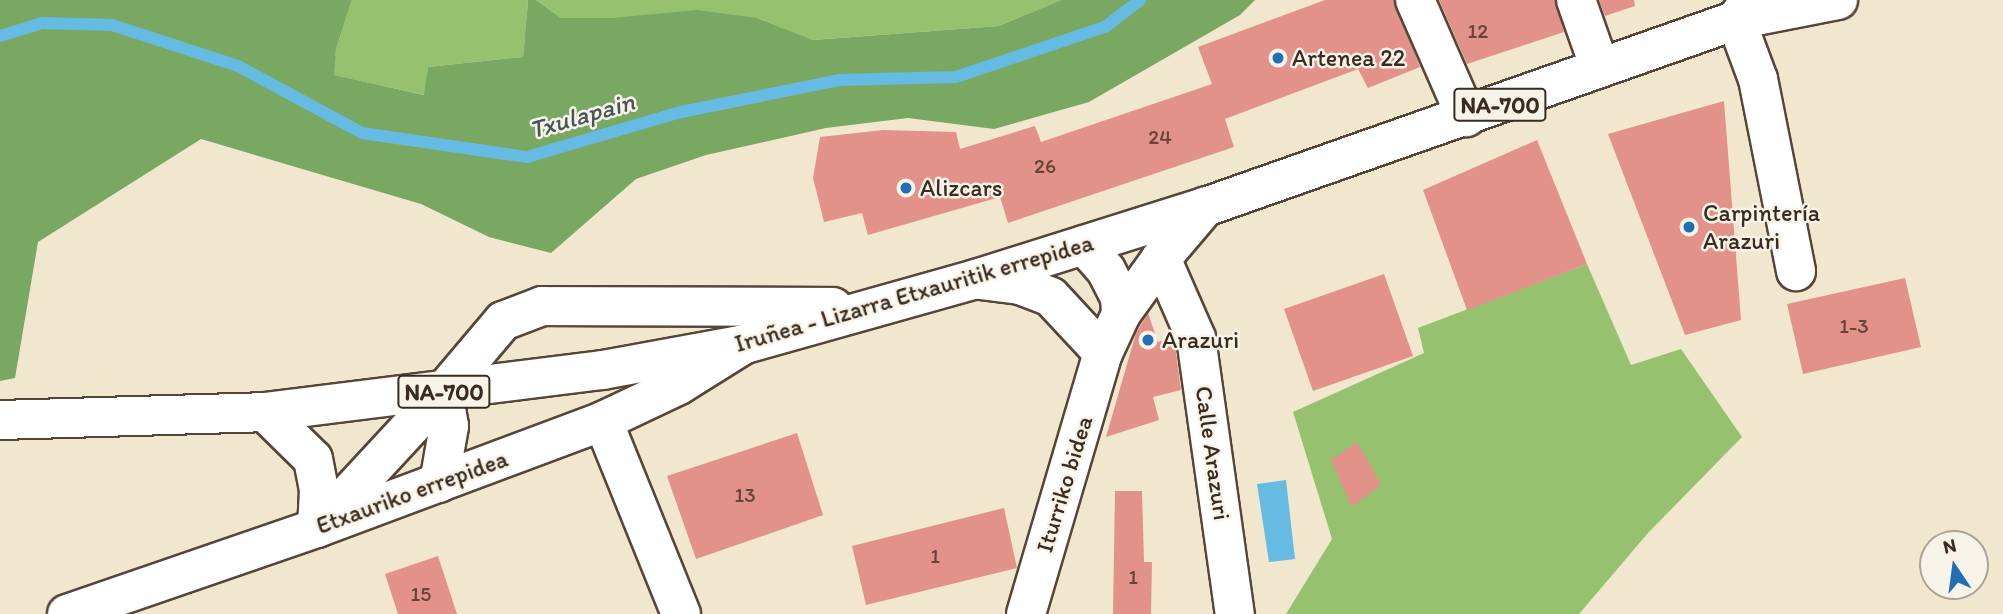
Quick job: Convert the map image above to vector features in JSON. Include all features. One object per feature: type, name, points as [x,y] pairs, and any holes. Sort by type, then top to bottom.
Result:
[{"type":"main road","points":[[1415,0],[1466,117]]},
{"type":"main road","points":[[1576,0],[1600,68]]},
{"type":"main road","name":"Iruñea - Lizarra Etxauritik errepidea","points":[[0,420],[265,412],[443,392],[603,370],[745,344],[976,279],[1205,207],[1600,68],[1743,10],[1793,0]]},
{"type":"main road","points":[[1797,271],[1743,10],[1838,0]]},
{"type":"main road","name":"Iturriko bidea","points":[[1026,614],[1103,353],[1121,314],[1161,258],[1205,207]]},
{"type":"main road","points":[[1084,245],[1107,270],[1120,298],[1121,314]]},
{"type":"main road","name":"Calle Arazuri","points":[[1161,258],[1170,273],[1196,338],[1235,614]]},
{"type":"main road","points":[[976,279],[1020,285],[1051,297],[1103,353]]},
{"type":"main road","points":[[317,528],[443,392],[503,321],[542,306],[880,307]]},
{"type":"main road","name":"Etxauriko errepidea","points":[[67,614],[317,528],[603,421],[679,385],[745,344]]},
{"type":"main road","points":[[439,482],[449,426],[443,392]]},
{"type":"main road","points":[[265,412],[313,459],[320,489],[317,528]]},
{"type":"main road","points":[[603,421],[681,614]]},
{"type":"green space","points":[[0,0],[352,0],[336,49],[334,75],[424,95],[428,67],[523,57],[528,0],[536,0],[561,18],[613,18],[697,10],[757,18],[813,40],[999,26],[1061,0],[1255,0],[1240,15],[1089,102],[994,129],[908,118],[826,128],[706,155],[636,179],[551,253],[489,237],[421,204],[201,139],[38,242],[15,378],[0,381]]},
{"type":"green space","points":[[352,0],[528,0],[523,57],[428,67],[425,95],[333,75],[336,49]]},
{"type":"green space","points":[[536,0],[1061,0],[999,26],[812,40],[757,18],[561,18]]},
{"type":"green space","points":[[1587,264],[1631,365],[1681,349],[1742,437],[1648,533],[1579,614],[1286,614],[1332,539],[1293,412],[1424,353],[1418,328]]},
{"type":"water","points":[[1286,480],[1295,559],[1269,562],[1257,484]]},
{"type":"building","points":[[1325,0],[1394,0],[1420,67],[1368,88],[1358,69],[1225,119],[1234,147],[1008,223],[1000,197],[868,235],[862,213],[824,222],[813,178],[820,137],[883,130],[956,132],[960,149],[1035,126],[1041,142],[1212,84],[1198,47]]},
{"type":"building","points":[[1439,0],[1555,0],[1564,32],[1467,64]]},
{"type":"building","points":[[1599,0],[1634,0],[1635,6],[1605,16]]},
{"type":"building","name":"Carpintería Arazuri","points":[[1724,101],[1741,320],[1685,335],[1608,134]]},
{"type":"building","points":[[1537,140],[1587,264],[1467,310],[1423,190]]},
{"type":"building","points":[[1384,274],[1413,356],[1313,391],[1284,309]]},
{"type":"building","points":[[1905,278],[1921,347],[1803,374],[1787,304]]},
{"type":"building","points":[[1148,313],[1158,342],[1172,338],[1175,344],[1181,390],[1153,397],[1159,420],[1106,437],[1136,333]]},
{"type":"building","points":[[797,433],[823,515],[696,559],[667,476]]},
{"type":"building","points":[[1357,442],[1381,484],[1352,507],[1331,460]]},
{"type":"building","points":[[1115,491],[1142,491],[1144,562],[1152,562],[1151,614],[1113,614]]},
{"type":"building","points":[[1004,508],[1017,568],[866,605],[852,546]]},
{"type":"building","points":[[438,556],[457,614],[398,614],[385,574]]},
{"type":"waterway","name":"Txulapain","points":[[0,36],[42,23],[112,25],[238,66],[362,133],[527,157],[681,112],[839,80],[956,77],[1105,27],[1140,0]]},
{"type":"place","name":"Artenea 22","points":[[1278,58]]},
{"type":"place","name":"Alizcars","points":[[906,188]]},
{"type":"place","name":"Carpintería Arazuri","points":[[1689,227]]},
{"type":"place","name":"Arazuri","points":[[1148,340]]}]
